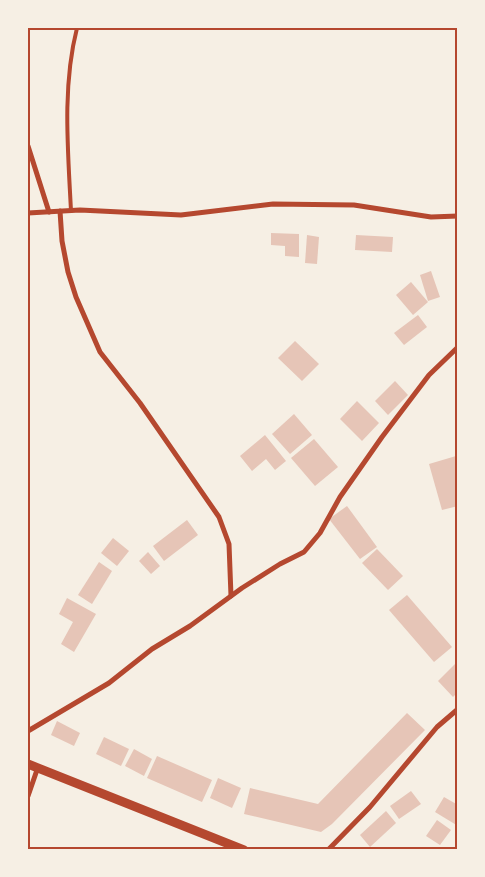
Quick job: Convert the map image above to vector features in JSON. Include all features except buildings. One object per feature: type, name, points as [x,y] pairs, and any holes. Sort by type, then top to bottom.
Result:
[{"type":"street","points":[[28,146],[49,212]]},
{"type":"street","points":[[28,213],[71,211],[181,215],[273,204],[346,205],[431,217],[458,216]]},
{"type":"street","points":[[60,211],[62,241],[68,272],[76,297],[100,352],[140,403],[219,517],[229,544],[230,596]]},
{"type":"street","points":[[28,731],[109,683],[152,649],[190,626],[230,596],[280,564],[304,552],[320,533],[340,497],[382,438],[429,376],[458,347]]},
{"type":"street","points":[[328,850],[370,807],[438,726],[458,709]]},
{"type":"street","points":[[28,764],[244,850]]},
{"type":"street","points":[[28,796],[38,767]]},
{"type":"lane","points":[[71,211],[67,126],[70,53],[77,28]]}]
